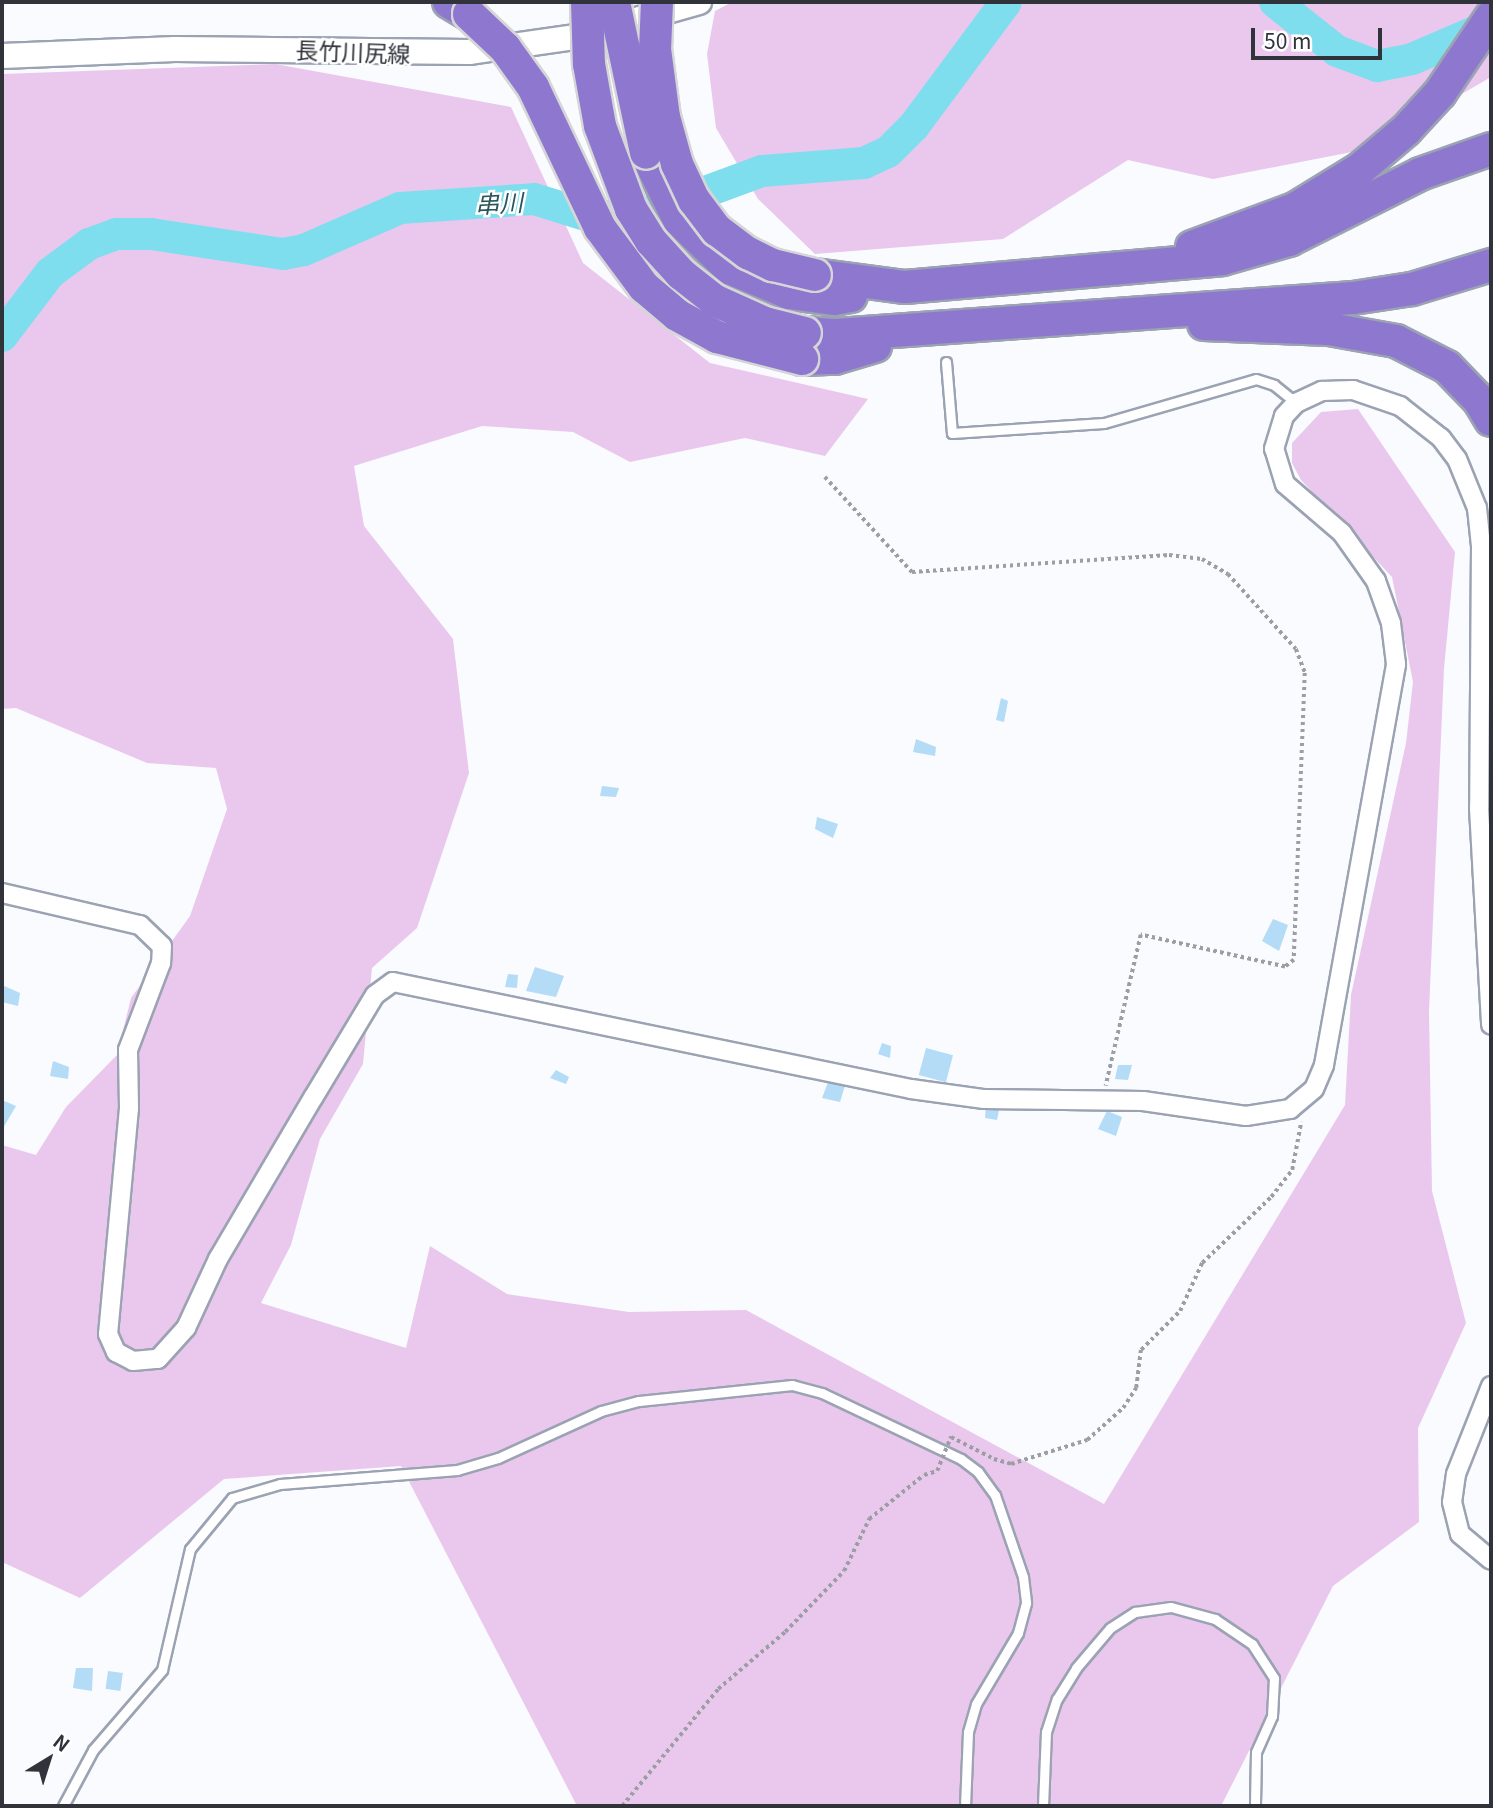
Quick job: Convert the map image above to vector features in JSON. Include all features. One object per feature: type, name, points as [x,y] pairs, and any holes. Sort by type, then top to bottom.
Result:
[{"type":"highway","points":[[587,2],[589,64],[600,126],[614,171],[646,233],[681,274],[714,300],[765,323],[804,346],[835,358],[937,329],[1385,294],[1491,265]]},
{"type":"highway","points":[[614,2],[646,153],[679,220],[710,254],[739,275],[813,286],[905,286],[1103,270],[1250,253],[1326,224],[1399,185],[1491,149]]},
{"type":"highway","points":[[657,2],[655,49],[662,105],[677,164],[694,200],[717,230],[748,253],[813,286]]},
{"type":"highway","points":[[459,8],[505,48],[533,87],[600,228],[644,287],[677,315],[717,337],[804,346]]},
{"type":"highway","points":[[1103,270],[1215,241],[1295,209],[1360,169],[1406,130],[1440,93],[1491,17]]},
{"type":"highway","points":[[1121,314],[1236,328],[1329,329],[1396,341],[1447,367],[1468,386],[1491,420]]},
{"type":"main road","name":"長竹川尻線","points":[[2,56],[187,49],[469,52],[576,37],[699,2]]},
{"type":"street","points":[[2,893],[140,925],[162,946],[161,963],[128,1050],[129,1108],[108,1334],[116,1352],[133,1361],[158,1359],[186,1328],[218,1259],[313,1098],[375,995],[393,982],[911,1089],[984,1098],[1103,1100],[1260,1116],[1290,1109],[1305,1100],[1324,1065],[1396,664],[1385,600],[1365,562],[1342,533],[1293,493],[1279,473],[1274,449],[1278,429],[1296,403],[1335,389],[1371,393],[1400,406],[1441,438],[1474,493],[1481,545],[1479,808],[1491,1025]]},
{"type":"street","points":[[1490,1388],[1456,1474],[1452,1502],[1460,1534],[1491,1560]]},
{"type":"lane","points":[[946,362],[951,433],[1104,423],[1256,379],[1274,385],[1296,403]]},
{"type":"lane","points":[[63,1806],[93,1750],[162,1670],[190,1549],[232,1498],[280,1484],[457,1470],[498,1458],[601,1411],[639,1401],[792,1385],[822,1392],[961,1460],[978,1472],[995,1496],[1023,1577],[1026,1603],[1018,1633],[976,1704],[968,1732],[965,1806]]},
{"type":"lane","points":[[1043,1806],[1046,1732],[1057,1699],[1076,1668],[1110,1628],[1135,1612],[1171,1607],[1225,1625],[1252,1644],[1274,1678],[1272,1716],[1256,1752],[1255,1806]]},
{"type":"path","points":[[825,477],[912,572],[1169,555],[1202,559],[1228,574],[1296,649],[1305,673],[1294,960],[1285,967],[1141,935],[1103,1100]]},
{"type":"path","points":[[622,1806],[719,1689],[785,1632],[844,1571],[869,1519],[924,1475],[937,1471],[951,1437],[994,1459],[1011,1464],[1087,1440],[1123,1408],[1136,1388],[1141,1350],[1180,1311],[1202,1263],[1271,1197],[1292,1170],[1305,1100]]},
{"type":"shaded area","points":[[732,2],[1491,2],[1491,77],[1367,149],[1213,179],[1128,160],[1003,239],[815,254],[758,199],[716,128],[707,54],[715,11]]},
{"type":"shaded area","points":[[275,64],[511,107],[583,263],[710,363],[868,399],[825,456],[745,438],[630,462],[573,432],[482,426],[354,466],[364,526],[453,639],[469,773],[417,928],[372,968],[363,1064],[320,1139],[291,1245],[261,1303],[406,1348],[430,1246],[507,1294],[629,1312],[746,1310],[1104,1504],[1345,1105],[1351,995],[1406,743],[1413,682],[1392,577],[1301,480],[1292,463],[1292,443],[1321,412],[1358,409],[1455,552],[1444,669],[1429,1011],[1432,1191],[1466,1323],[1418,1428],[1419,1522],[1333,1586],[1221,1806],[577,1806],[401,1466],[224,1479],[80,1598],[2,1562],[2,1145],[36,1155],[66,1107],[117,1055],[131,998],[190,916],[227,809],[216,768],[147,763],[16,708],[2,709],[2,74]]},
{"type":"building","points":[[1001,698],[1008,701],[1004,722],[996,720]]},
{"type":"building","points":[[916,739],[936,747],[935,756],[913,752]]},
{"type":"building","points":[[602,786],[619,788],[616,797],[600,796]]},
{"type":"building","points":[[817,817],[838,824],[833,838],[815,829]]},
{"type":"building","points":[[1273,919],[1288,925],[1279,951],[1262,941]]},
{"type":"building","points":[[535,967],[564,976],[556,997],[526,991]]},
{"type":"building","points":[[508,974],[518,975],[517,988],[505,987]]},
{"type":"building","points":[[2,985],[20,993],[18,1006],[2,1002]]},
{"type":"building","points":[[882,1043],[891,1046],[890,1058],[878,1054]]},
{"type":"building","points":[[926,1048],[953,1055],[946,1082],[919,1075]]},
{"type":"building","points":[[53,1061],[69,1067],[68,1079],[50,1076]]},
{"type":"building","points":[[1118,1065],[1132,1065],[1128,1080],[1115,1079]]},
{"type":"building","points":[[556,1070],[569,1077],[566,1084],[550,1078]]},
{"type":"building","points":[[832,1072],[848,1076],[840,1102],[822,1098]]},
{"type":"building","points":[[2,1100],[16,1106],[2,1130]]},
{"type":"building","points":[[986,1105],[1000,1106],[997,1120],[985,1118]]},
{"type":"building","points":[[1107,1111],[1122,1117],[1116,1136],[1098,1129]]},
{"type":"building","points":[[76,1668],[93,1668],[92,1691],[73,1688]]},
{"type":"building","points":[[108,1671],[123,1673],[120,1691],[105,1689]]},
{"type":"waterway","name":"串川","points":[[2,336],[50,273],[89,244],[117,234],[151,234],[283,254],[304,250],[400,208],[534,199],[589,216],[622,216],[656,210],[762,171],[864,163],[888,152],[914,126],[1006,2]]},
{"type":"waterway","name":"串川","points":[[1275,2],[1337,51],[1377,66],[1412,59],[1491,25]]}]
